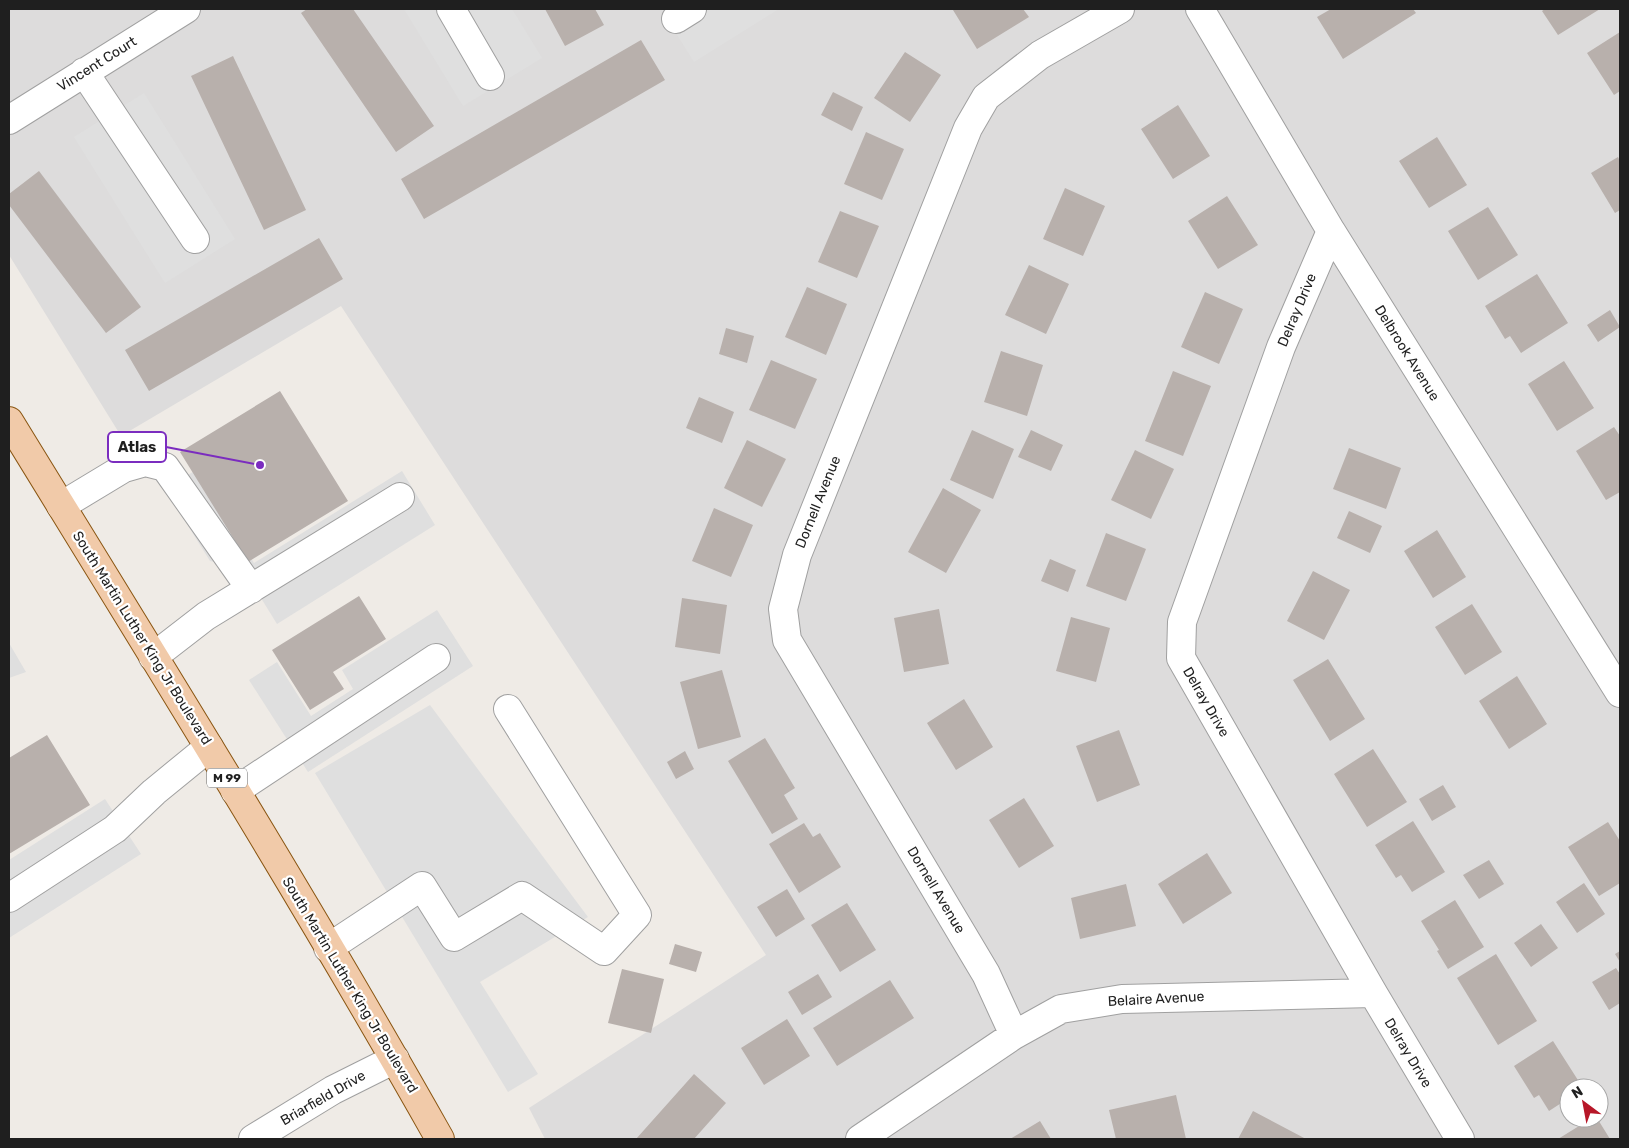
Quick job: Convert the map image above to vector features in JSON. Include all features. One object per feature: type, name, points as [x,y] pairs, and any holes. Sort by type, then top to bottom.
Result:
[{"type":"main road","name":"South Martin Luther King Jr Boulevard","points":[[9,421],[209,747],[440,1139]]},
{"type":"street","name":"Vincent Court","points":[[9,120],[186,9]]},
{"type":"street","points":[[451,9],[490,76]]},
{"type":"street","name":"Dornell Avenue","points":[[1014,1035],[986,974],[787,640],[784,610],[797,555],[968,128],[986,97],[1040,55],[1120,9]]},
{"type":"street","name":"Delbrook Avenue","points":[[1200,9],[1331,231],[1620,694]]},
{"type":"street","points":[[84,72],[195,239]]},
{"type":"street","name":"Delray Drive","points":[[1331,231],[1282,347],[1182,622],[1181,658],[1372,993],[1460,1139]]},
{"type":"street","points":[[61,506],[124,468],[145,462],[165,467],[251,589]]},
{"type":"street","points":[[153,657],[206,616],[400,496]]},
{"type":"street","points":[[235,791],[436,658]]},
{"type":"street","points":[[328,948],[422,886],[454,937],[522,896],[604,951],[637,915],[508,709]]},
{"type":"street","points":[[9,898],[115,829],[154,792],[209,747]]},
{"type":"street","name":"Belaire Avenue","points":[[860,1139],[1014,1035],[1061,1009],[1122,999],[1372,993]]},
{"type":"street","name":"Briarfield Drive","points":[[253,1139],[333,1090],[394,1059]]},
{"type":"shaded area","points":[[9,9],[1620,9],[1620,1139],[545,1139],[529,1108],[766,955],[341,306],[121,436],[9,255]]},
{"type":"shaded area","points":[[404,9],[512,9],[542,58],[463,106]]},
{"type":"shaded area","points":[[661,9],[779,9],[694,62]]},
{"type":"shaded area","points":[[144,93],[235,239],[165,283],[74,137]]},
{"type":"shaded area","points":[[196,470],[254,563],[402,471],[435,525],[277,624],[243,569],[210,561],[165,489]]},
{"type":"shaded area","points":[[437,610],[473,666],[308,772],[249,680],[277,662],[311,716],[353,689],[342,670]]},
{"type":"shaded area","points":[[9,643],[26,672],[9,678]]},
{"type":"shaded area","points":[[430,705],[588,917],[480,982],[538,1074],[508,1092],[315,773]]},
{"type":"shaded area","points":[[105,799],[141,854],[9,938],[9,860]]},
{"type":"building","points":[[307,9],[353,9],[434,126],[396,152],[301,13]]},
{"type":"building","points":[[545,9],[595,9],[604,25],[565,46]]},
{"type":"building","points":[[1023,9],[1029,17],[977,49],[953,10]]},
{"type":"building","points":[[1331,9],[1413,9],[1416,13],[1343,59],[1317,17]]},
{"type":"building","points":[[1545,9],[1600,9],[1558,35],[1542,11]]},
{"type":"building","points":[[1620,32],[1620,91],[1614,95],[1587,53]]},
{"type":"building","points":[[641,40],[665,80],[424,219],[401,179]]},
{"type":"building","points":[[905,52],[941,75],[910,122],[874,98]]},
{"type":"building","points":[[233,56],[306,210],[264,230],[191,76]]},
{"type":"building","points":[[833,92],[863,107],[852,131],[821,115]]},
{"type":"building","points":[[1178,105],[1210,156],[1173,179],[1141,129]]},
{"type":"building","points":[[866,132],[904,149],[882,200],[844,184]]},
{"type":"building","points":[[1437,137],[1467,185],[1429,208],[1399,161]]},
{"type":"building","points":[[1618,157],[1620,161],[1620,210],[1615,213],[1591,173]]},
{"type":"building","points":[[39,171],[141,307],[106,333],[9,205],[9,194]]},
{"type":"building","points":[[1065,188],[1105,206],[1083,256],[1043,239]]},
{"type":"building","points":[[1227,196],[1258,245],[1218,269],[1188,221]]},
{"type":"building","points":[[1488,207],[1518,255],[1478,280],[1448,231]]},
{"type":"building","points":[[840,211],[879,226],[857,278],[818,262]]},
{"type":"building","points":[[319,238],[343,279],[149,391],[125,350]]},
{"type":"building","points":[[1029,265],[1069,284],[1046,334],[1005,315]]},
{"type":"building","points":[[1537,274],[1568,323],[1521,353],[1510,336],[1505,339],[1485,306]]},
{"type":"building","points":[[807,287],[847,304],[826,355],[785,337]]},
{"type":"building","points":[[1205,292],[1243,309],[1219,364],[1181,347]]},
{"type":"building","points":[[1610,310],[1620,327],[1598,342],[1587,325]]},
{"type":"building","points":[[726,328],[754,336],[747,363],[719,354]]},
{"type":"building","points":[[1001,351],[1043,365],[1027,416],[984,402]]},
{"type":"building","points":[[771,360],[817,379],[795,429],[749,410]]},
{"type":"building","points":[[1564,361],[1594,408],[1557,431],[1528,384]]},
{"type":"building","points":[[1173,371],[1211,386],[1183,456],[1145,441]]},
{"type":"building","points":[[280,391],[348,501],[248,562],[180,452]]},
{"type":"building","points":[[699,397],[734,412],[722,443],[686,428]]},
{"type":"building","points":[[1614,427],[1620,436],[1620,492],[1606,500],[1576,451]]},
{"type":"building","points":[[972,430],[1014,449],[993,499],[950,480]]},
{"type":"building","points":[[1031,430],[1063,445],[1051,471],[1018,457]]},
{"type":"building","points":[[747,440],[786,459],[762,507],[724,488]]},
{"type":"building","points":[[1349,448],[1401,468],[1386,509],[1333,489]]},
{"type":"building","points":[[1135,450],[1174,469],[1151,519],[1111,500]]},
{"type":"building","points":[[943,488],[981,510],[946,573],[908,552]]},
{"type":"building","points":[[714,508],[753,525],[731,577],[692,561]]},
{"type":"building","points":[[1349,511],[1382,526],[1370,553],[1337,538]]},
{"type":"building","points":[[1437,530],[1466,577],[1433,598],[1404,551]]},
{"type":"building","points":[[1106,533],[1146,549],[1126,601],[1086,586]]},
{"type":"building","points":[[1050,559],[1076,570],[1068,592],[1041,581]]},
{"type":"building","points":[[1313,571],[1350,590],[1324,640],[1287,621]]},
{"type":"building","points":[[359,596],[386,639],[333,672],[344,689],[310,710],[272,650]]},
{"type":"building","points":[[682,598],[727,605],[720,654],[675,647]]},
{"type":"building","points":[[1472,604],[1502,652],[1465,675],[1435,627]]},
{"type":"building","points":[[939,609],[949,664],[904,672],[894,618]]},
{"type":"building","points":[[1071,617],[1110,628],[1096,682],[1056,671]]},
{"type":"building","points":[[1328,659],[1365,719],[1330,741],[1293,680]]},
{"type":"building","points":[[722,670],[741,737],[698,749],[680,682]]},
{"type":"building","points":[[1517,676],[1547,724],[1509,749],[1479,701]]},
{"type":"building","points":[[964,699],[993,747],[956,770],[927,723]]},
{"type":"building","points":[[1119,730],[1140,785],[1097,802],[1076,746]]},
{"type":"building","points":[[47,735],[90,805],[9,854],[9,758]]},
{"type":"building","points":[[765,738],[795,788],[784,795],[798,819],[772,834],[728,761]]},
{"type":"building","points":[[1373,749],[1407,802],[1367,827],[1334,774]]},
{"type":"building","points":[[685,751],[694,769],[676,779],[667,762]]},
{"type":"building","points":[[1443,785],[1456,807],[1432,821],[1419,799]]},
{"type":"building","points":[[1024,798],[1054,846],[1019,868],[989,820]]},
{"type":"building","points":[[1413,821],[1445,872],[1412,892],[1401,875],[1396,878],[1375,845]]},
{"type":"building","points":[[1608,822],[1620,841],[1620,883],[1599,896],[1568,847]]},
{"type":"building","points":[[804,823],[813,837],[820,833],[841,867],[799,893],[769,844]]},
{"type":"building","points":[[1207,853],[1232,893],[1183,924],[1158,884]]},
{"type":"building","points":[[1489,860],[1504,884],[1479,899],[1463,875]]},
{"type":"building","points":[[1584,883],[1605,914],[1577,933],[1556,902]]},
{"type":"building","points":[[1126,884],[1136,926],[1080,939],[1071,898]]},
{"type":"building","points":[[787,889],[805,919],[776,937],[757,907]]},
{"type":"building","points":[[1455,900],[1484,947],[1448,969],[1421,921]]},
{"type":"building","points":[[847,903],[876,950],[840,972],[811,925]]},
{"type":"building","points":[[1541,924],[1558,948],[1531,967],[1514,943]]},
{"type":"building","points":[[675,944],[702,952],[696,972],[669,964]]},
{"type":"building","points":[[1620,951],[1620,962],[1615,954]]},
{"type":"building","points":[[1496,954],[1537,1021],[1498,1045],[1457,978]]},
{"type":"building","points":[[1616,968],[1620,974],[1620,1003],[1609,1010],[1592,982]]},
{"type":"building","points":[[622,969],[664,979],[651,1033],[608,1023]]},
{"type":"building","points":[[818,974],[832,997],[802,1015],[788,992]]},
{"type":"building","points":[[890,980],[914,1018],[837,1066],[813,1028]]},
{"type":"building","points":[[787,1019],[810,1056],[764,1085],[741,1048]]},
{"type":"building","points":[[1553,1041],[1577,1078],[1559,1078],[1559,1104],[1549,1111],[1539,1095],[1534,1098],[1514,1066]]},
{"type":"building","points":[[694,1074],[726,1103],[694,1139],[636,1139]]},
{"type":"building","points":[[1176,1095],[1186,1139],[1116,1139],[1109,1110]]},
{"type":"building","points":[[1253,1111],[1306,1139],[1238,1139]]},
{"type":"building","points":[[1040,1121],[1051,1139],[1010,1139]]},
{"type":"building","points":[[1576,1128],[1603,1128],[1610,1139],[1558,1139]]},
{"type":"place","name":"Atlas","points":[[260,465]]}]
